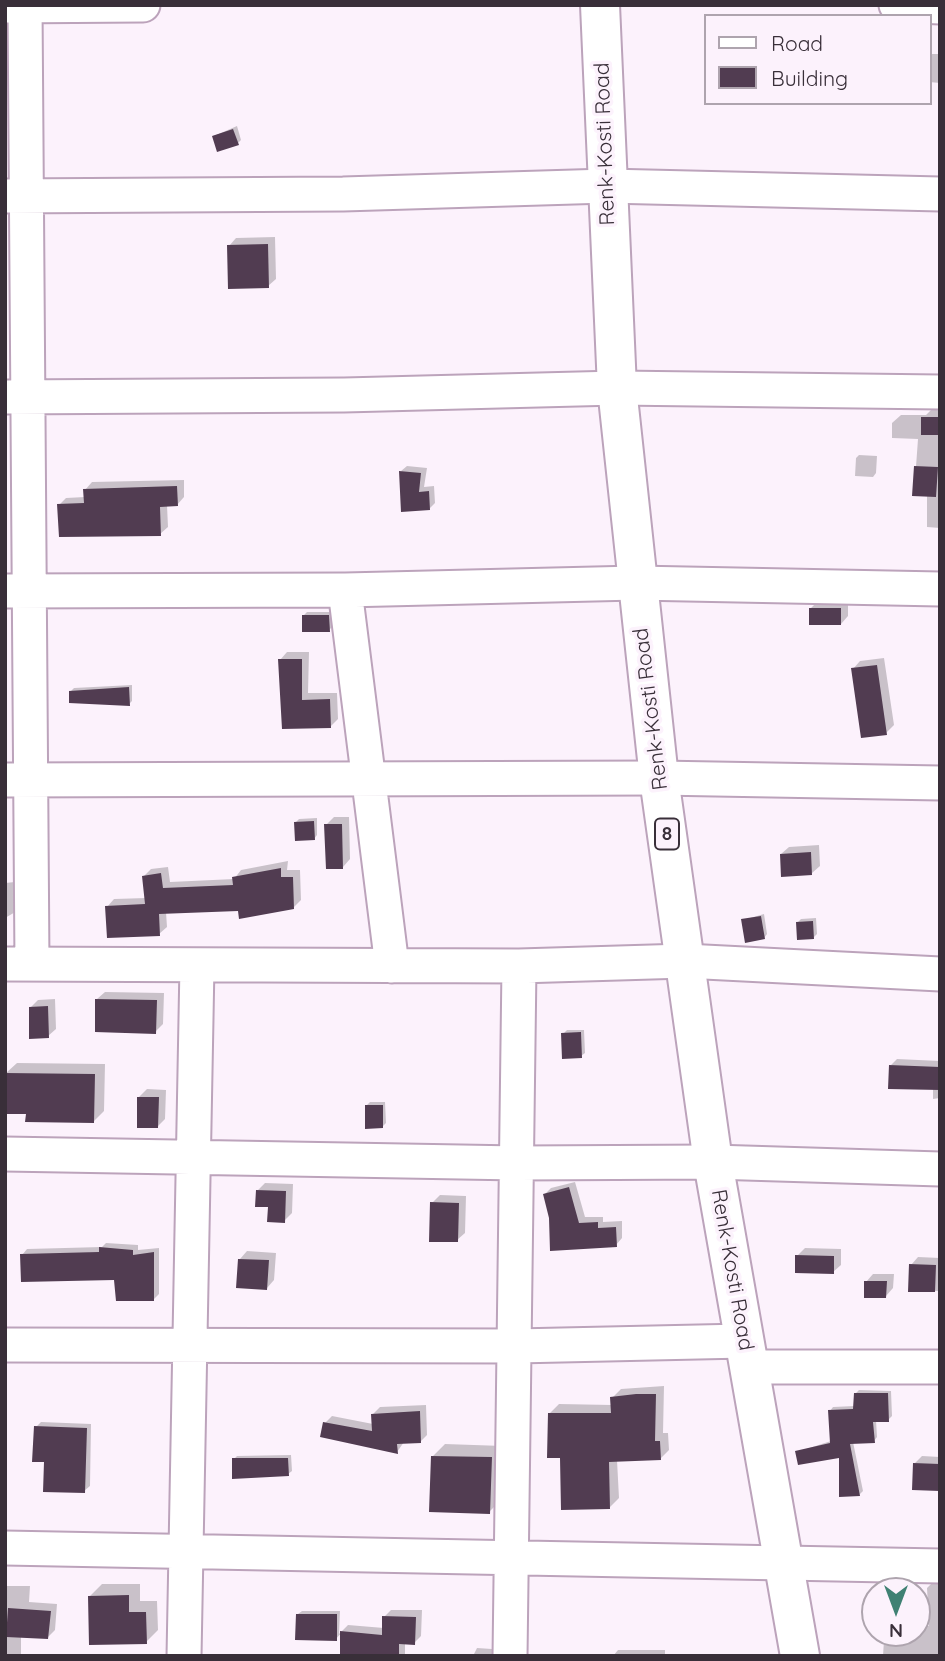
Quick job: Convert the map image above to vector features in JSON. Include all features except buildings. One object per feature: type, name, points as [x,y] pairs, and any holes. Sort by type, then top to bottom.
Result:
[{"type":"main road","name":"Renk-Kosti Road","points":[[600,5],[617,388],[659,778],[713,1162],[800,1656]]},
{"type":"street","points":[[5,6],[143,5]]},
{"type":"street","points":[[896,5],[940,7]]},
{"type":"street","points":[[26,6],[16,196],[19,964],[519,967],[685,961],[940,974]]},
{"type":"street","points":[[16,196],[343,194],[607,186],[940,194]]},
{"type":"street","points":[[17,397],[344,395],[617,388],[940,392]]},
{"type":"street","points":[[18,591],[345,590],[636,583],[940,589]]},
{"type":"street","points":[[345,590],[392,966]]},
{"type":"street","points":[[19,780],[368,777],[940,783]]},
{"type":"street","points":[[184,1656],[192,1346],[197,965]]},
{"type":"street","points":[[510,1656],[519,967]]},
{"type":"street","points":[[5,1154],[517,1163],[713,1162],[940,1169]]},
{"type":"street","points":[[5,1345],[516,1346],[747,1354],[940,1367]]},
{"type":"street","points":[[5,1548],[512,1560],[940,1566]]}]
